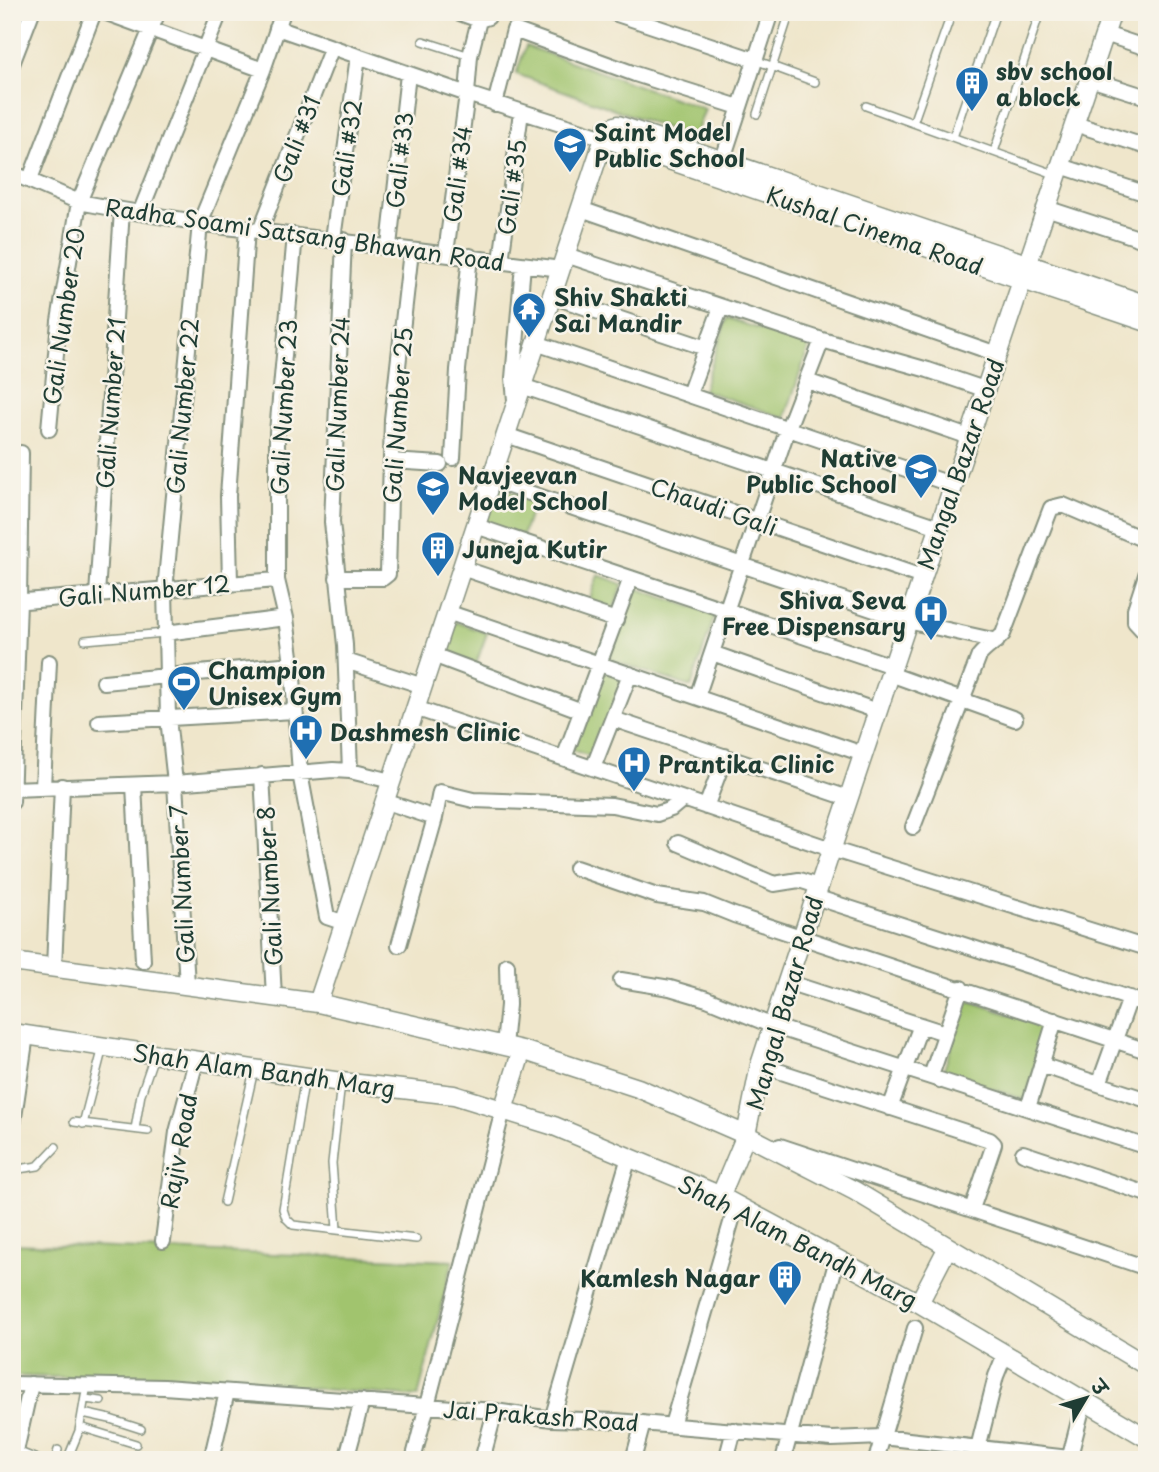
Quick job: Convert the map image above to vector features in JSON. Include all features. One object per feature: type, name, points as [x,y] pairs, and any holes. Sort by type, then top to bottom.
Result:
[{"type":"street","points":[[12,64],[32,12]]},
{"type":"street","points":[[30,179],[94,12]]},
{"type":"street","points":[[104,12],[263,70]]},
{"type":"street","name":"Gali Number 20","points":[[48,429],[59,321],[79,202],[158,12]]},
{"type":"street","points":[[140,213],[220,12]]},
{"type":"street","name":"Gali Number 22","points":[[166,675],[165,590],[200,223],[263,70],[283,12]]},
{"type":"street","points":[[457,12],[484,16]]},
{"type":"street","points":[[611,12],[640,17],[755,61]]},
{"type":"street","name":"Mangal Bazar Road","points":[[728,1201],[746,1135],[760,1065],[1112,12]]},
{"type":"street","points":[[720,169],[770,13]]},
{"type":"street","name":"Gali #34","points":[[446,253],[470,56],[484,16]]},
{"type":"street","points":[[277,27],[521,112],[608,132],[318,1003]]},
{"type":"street","points":[[495,103],[514,30],[635,74],[739,107]]},
{"type":"street","points":[[1105,34],[1147,48]]},
{"type":"street","name":"Gali #31","points":[[230,582],[228,496],[253,230],[332,47]]},
{"type":"street","name":"Gali #32","points":[[338,240],[358,56]]},
{"type":"street","name":"Gali #33","points":[[389,246],[408,74]]},
{"type":"street","points":[[1090,79],[1147,97]]},
{"type":"street","name":"Gali #35","points":[[501,261],[521,112]]},
{"type":"street","points":[[1074,124],[1147,147]]},
{"type":"street","name":"Kushal Cinema Road","points":[[608,132],[1025,273],[1147,322]]},
{"type":"street","points":[[1059,170],[1147,194]]},
{"type":"street","name":"Radha Soami Satsang Bhawan Road","points":[[12,173],[79,202],[200,223],[523,265],[564,262],[721,307],[984,389]]},
{"type":"street","points":[[1046,208],[1147,241]]},
{"type":"street","points":[[581,209],[997,354]]},
{"type":"street","name":"Gali Number 21","points":[[97,595],[122,210]]},
{"type":"street","name":"Gali Number 23","points":[[295,235],[277,432],[277,580],[286,618],[292,664],[300,773],[327,917],[345,923]]},
{"type":"street","name":"Gali Number 24","points":[[338,240],[332,522],[346,661],[350,771]]},
{"type":"street","name":"Gali Number 25","points":[[336,573],[383,578],[388,574],[392,419],[411,251]]},
{"type":"street","points":[[391,461],[447,461],[470,256]]},
{"type":"street","points":[[515,406],[513,377],[523,265]]},
{"type":"street","name":"Kushal Cinema Road","points":[[1025,273],[1147,305]]},
{"type":"street","points":[[552,296],[706,348]]},
{"type":"street","points":[[689,394],[721,307]]},
{"type":"street","points":[[697,697],[788,428],[822,340]]},
{"type":"street","points":[[536,343],[953,485]]},
{"type":"street","points":[[807,381],[969,437]]},
{"type":"street","points":[[522,386],[939,527]]},
{"type":"street","name":"Chaudi Gali","points":[[506,435],[922,577]]},
{"type":"street","points":[[21,453],[13,793],[43,787],[175,783],[350,771],[391,781]]},
{"type":"street","points":[[491,481],[907,621],[997,641]]},
{"type":"street","points":[[913,827],[979,656],[1003,634],[1051,508],[1063,505],[1147,541]]},
{"type":"street","points":[[476,526],[726,610],[1015,719]]},
{"type":"street","points":[[462,568],[616,620]]},
{"type":"street","points":[[1147,572],[1135,609],[1135,622],[1147,635]]},
{"type":"street","points":[[564,758],[631,578]]},
{"type":"street","name":"Gali Number 12","points":[[16,601],[277,580]]},
{"type":"street","points":[[447,612],[863,754]]},
{"type":"street","points":[[165,633],[286,618]]},
{"type":"street","points":[[712,653],[877,711]]},
{"type":"street","points":[[433,655],[582,711]]},
{"type":"street","points":[[346,661],[423,686]]},
{"type":"street","points":[[43,787],[50,662]]},
{"type":"street","points":[[104,682],[292,664]]},
{"type":"street","points":[[593,768],[630,674]]},
{"type":"street","name":"Gali Number 7","points":[[166,675],[187,985]]},
{"type":"street","points":[[415,708],[831,849],[1147,948]]},
{"type":"street","points":[[99,722],[295,711]]},
{"type":"street","points":[[613,719],[848,798]]},
{"type":"street","points":[[706,807],[725,756]]},
{"type":"street","name":"Gali Number 8","points":[[262,775],[274,997]]},
{"type":"street","points":[[134,785],[143,961]]},
{"type":"street","points":[[54,967],[62,786]]},
{"type":"street","points":[[399,945],[440,792],[473,800],[612,805],[657,814],[671,809],[683,799]]},
{"type":"street","points":[[384,802],[435,818]]},
{"type":"street","points":[[678,843],[774,884],[799,880],[816,892],[1147,1004]]},
{"type":"street","points":[[576,869],[657,896],[704,903],[1147,1051]]},
{"type":"street","points":[[12,961],[318,1003],[522,1050],[638,1088],[746,1135],[863,1196],[1147,1366]]},
{"type":"street","points":[[504,1046],[508,1005],[507,965]]},
{"type":"street","points":[[621,980],[682,992],[773,1026],[1147,1147]]},
{"type":"street","points":[[787,982],[945,1033]]},
{"type":"street","points":[[931,1076],[961,988]]},
{"type":"street","points":[[1099,1084],[1130,998]]},
{"type":"street","points":[[1028,1108],[1055,1020]]},
{"type":"street","points":[[890,1108],[921,1025]]},
{"type":"street","points":[[12,1131],[19,1034]]},
{"type":"street","name":"Shah Alam Bandh Marg","points":[[19,1034],[254,1070],[454,1095],[554,1126],[728,1201],[919,1303],[1084,1401],[1125,1433],[1147,1438]]},
{"type":"street","points":[[413,1460],[503,1110],[522,1050]]},
{"type":"street","name":"Rajiv Road","points":[[163,1241],[177,1132],[196,1061]]},
{"type":"street","points":[[760,1065],[990,1140],[994,1144],[972,1209]]},
{"type":"street","points":[[1041,1065],[1147,1100]]},
{"type":"street","points":[[746,1135],[1147,1268]]},
{"type":"street","points":[[1023,1153],[1147,1194]]},
{"type":"street","points":[[552,1419],[629,1157]]},
{"type":"street","points":[[863,1196],[881,1179]]},
{"type":"street","points":[[672,1425],[728,1201]]},
{"type":"street","points":[[919,1303],[948,1247]]},
{"type":"street","points":[[783,1460],[837,1259]]},
{"type":"street","points":[[876,1460],[915,1328]]},
{"type":"street","points":[[977,1454],[996,1376],[1005,1354]]},
{"type":"street","name":"Jai Prakash Road","points":[[12,1384],[86,1392],[138,1385],[495,1411],[552,1419],[643,1423],[832,1438],[882,1437],[977,1454],[1069,1459]]},
{"type":"street","points":[[15,1455],[31,1384]]},
{"type":"street","points":[[211,1460],[227,1391]]},
{"type":"street","points":[[346,1460],[362,1401]]},
{"type":"street","points":[[1069,1459],[1084,1401]]},
{"type":"street","points":[[482,1460],[495,1411]]},
{"type":"street","points":[[633,1460],[643,1423]]},
{"type":"street","points":[[726,1460],[734,1430]]},
{"type":"lane","points":[[757,114],[790,12]]},
{"type":"lane","points":[[913,123],[952,12]]},
{"type":"lane","points":[[953,137],[996,12]]},
{"type":"lane","points":[[994,152],[1040,12]]},
{"type":"lane","points":[[423,41],[470,56]]},
{"type":"lane","points":[[755,61],[815,82]]},
{"type":"lane","points":[[866,106],[994,152],[1059,170]]},
{"type":"lane","points":[[85,640],[165,633]]},
{"type":"lane","points":[[83,1124],[103,1047]]},
{"type":"lane","points":[[135,1129],[141,1094],[155,1055]]},
{"type":"lane","points":[[224,1202],[254,1070]]},
{"type":"lane","points":[[305,1077],[284,1209],[286,1218],[293,1224],[416,1239]]},
{"type":"lane","points":[[337,1229],[332,1163],[341,1082]]},
{"type":"lane","points":[[74,1122],[148,1131]]},
{"type":"lane","points":[[12,1170],[38,1166],[55,1147]]},
{"type":"lane","points":[[67,1460],[80,1427],[86,1392],[101,1401]]},
{"type":"lane","points":[[83,1413],[141,1429]]},
{"type":"lane","points":[[80,1427],[136,1444]]},
{"type":"lane","points":[[55,1460],[58,1450]]},
{"type":"lane","points":[[15,1455],[29,1454],[39,1460]]},
{"type":"green space","points":[[526,46],[705,109],[694,138],[516,74]]},
{"type":"green space","points":[[727,318],[809,346],[785,418],[703,390]]},
{"type":"green space","points":[[494,486],[534,500],[522,537],[482,524]]},
{"type":"green space","points":[[598,575],[623,584],[612,613],[588,604]]},
{"type":"green space","points":[[633,587],[715,615],[691,687],[609,659]]},
{"type":"green space","points":[[456,622],[487,633],[476,664],[445,654]]},
{"type":"green space","points":[[603,671],[624,678],[592,757],[572,750]]},
{"type":"green space","points":[[967,1000],[1049,1028],[1025,1100],[943,1072]]},
{"type":"green space","points":[[12,1244],[453,1261],[418,1397],[222,1381],[12,1376]]},
{"type":"place","name":"sbv school a block","points":[[972,113]]},
{"type":"place","name":"Saint Model Public School","points":[[570,174]]},
{"type":"place","name":"Shiv Shakti Sai Mandir","points":[[529,339]]},
{"type":"place","name":"Native Public School","points":[[921,500]]},
{"type":"place","name":"Navjeevan Model School","points":[[433,517]]},
{"type":"place","name":"Juneja Kutir","points":[[438,578]]},
{"type":"place","name":"Shiva Seva Free Dispensary","points":[[931,642]]},
{"type":"place","name":"Champion Unisex Gym","points":[[184,712]]},
{"type":"place","name":"Dashmesh Clinic","points":[[306,761]]},
{"type":"place","name":"Prantika Clinic","points":[[634,793]]},
{"type":"place","name":"Kamlesh Nagar","points":[[785,1307]]}]
